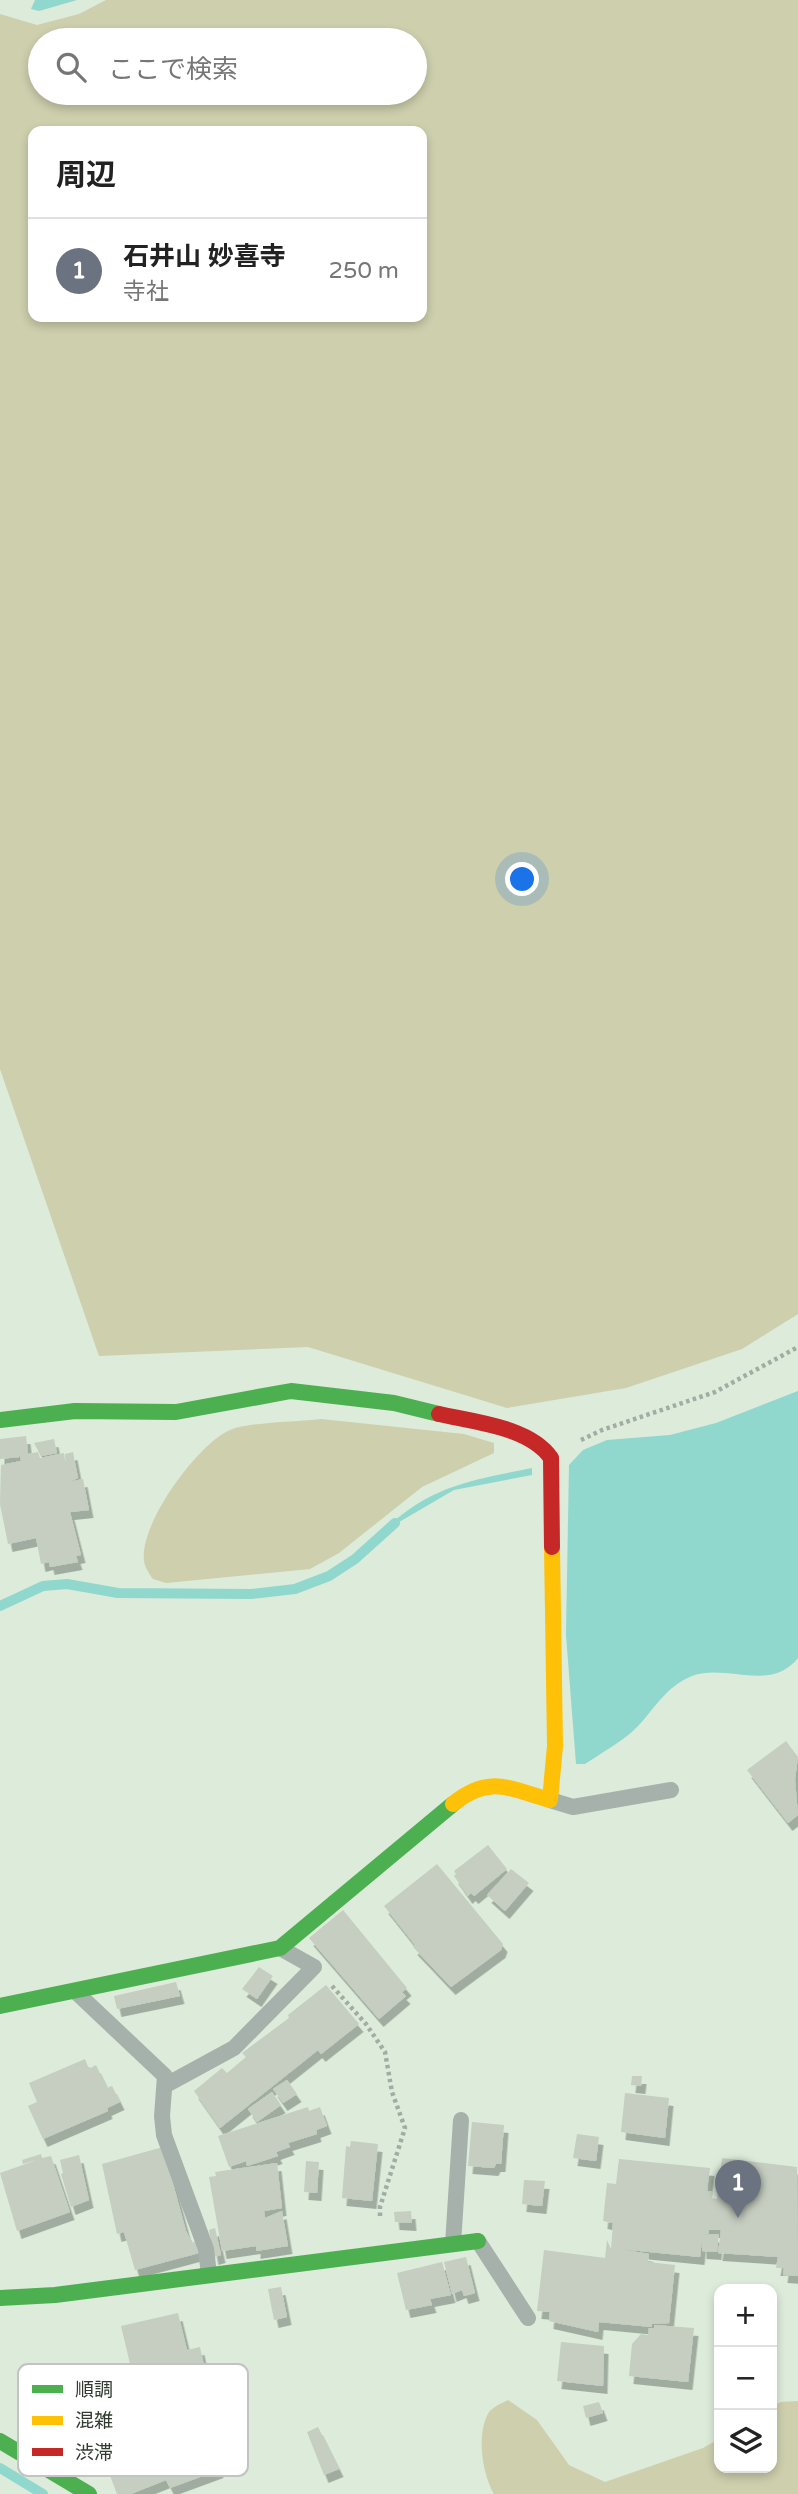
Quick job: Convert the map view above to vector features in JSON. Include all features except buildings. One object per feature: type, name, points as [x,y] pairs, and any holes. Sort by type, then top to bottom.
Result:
[{"type":"street","points":[[0,1420],[75,1411],[176,1412],[291,1391],[394,1403],[475,1422],[523,1436],[543,1446],[551,1458],[555,1746],[550,1800],[489,1784],[466,1793],[280,1948],[0,2006]]},
{"type":"street","points":[[0,2298],[55,2295],[478,2241]]},
{"type":"street","points":[[0,2441],[18,2452]]},
{"type":"street","points":[[59,2476],[89,2494]]},
{"type":"lane","points":[[550,1800],[573,1807],[671,1790]]},
{"type":"lane","points":[[166,2085],[234,2048],[314,1967],[280,1948]]},
{"type":"lane","points":[[73,1989],[165,2076],[162,2116],[164,2135],[206,2249],[209,2275]]},
{"type":"lane","points":[[453,2244],[461,2120]]},
{"type":"lane","points":[[478,2241],[528,2318]]},
{"type":"path","points":[[551,1458],[601,1430],[715,1392],[798,1347]]},
{"type":"path","points":[[314,1967],[366,2024],[385,2052],[392,2092],[404,2119],[405,2128],[380,2207],[379,2253]]},
{"type":"green space","points":[[106,0],[798,0],[798,1314],[742,1349],[626,1388],[507,1408],[308,1347],[99,1356],[0,1069],[0,14],[37,25],[79,14]]},
{"type":"green space","points":[[321,1419],[464,1434],[494,1443],[494,1453],[422,1487],[339,1553],[310,1569],[166,1583],[153,1579],[145,1565],[144,1550],[149,1531],[171,1489],[202,1452],[217,1438],[238,1427]]},
{"type":"green space","points":[[508,2400],[537,2420],[569,2465],[605,2482],[714,2442],[714,2473],[777,2473],[777,2404],[798,2401],[798,2494],[494,2494],[486,2476],[482,2442],[485,2421],[495,2407]]},
{"type":"water","points":[[35,0],[77,0],[39,11],[31,9]]},
{"type":"water","points":[[798,1391],[798,1658],[775,1674],[761,1676],[705,1673],[692,1676],[674,1686],[623,1739],[585,1764],[576,1764],[566,1635],[569,1465],[583,1450],[607,1440],[670,1435],[716,1423]]},
{"type":"water","points":[[532,1468],[532,1475],[454,1490],[382,1532],[417,1504],[452,1487]]},
{"type":"waterway","points":[[0,1606],[43,1586],[67,1584],[118,1593],[251,1594],[295,1589],[329,1576],[355,1559],[395,1523]]},
{"type":"waterway","points":[[0,2468],[43,2494]]},
{"type":"traffic: fast","points":[[0,1420],[75,1411],[176,1412],[291,1391],[394,1403],[439,1414]]},
{"type":"traffic: fast","points":[[0,2006],[280,1948],[453,1804]]},
{"type":"traffic: fast","points":[[0,2298],[55,2295],[478,2241]]},
{"type":"traffic: fast","points":[[0,2441],[18,2452]]},
{"type":"traffic: fast","points":[[59,2476],[89,2494]]},
{"type":"traffic: slow","points":[[453,1804],[478,1789],[489,1787],[511,1789],[550,1800],[555,1746],[552,1547]]},
{"type":"traffic: jam","points":[[439,1414],[516,1433],[530,1439],[551,1458],[552,1547]]},
{"type":"place","name":"石井山 妙喜寺","points":[[738,2218]]}]
